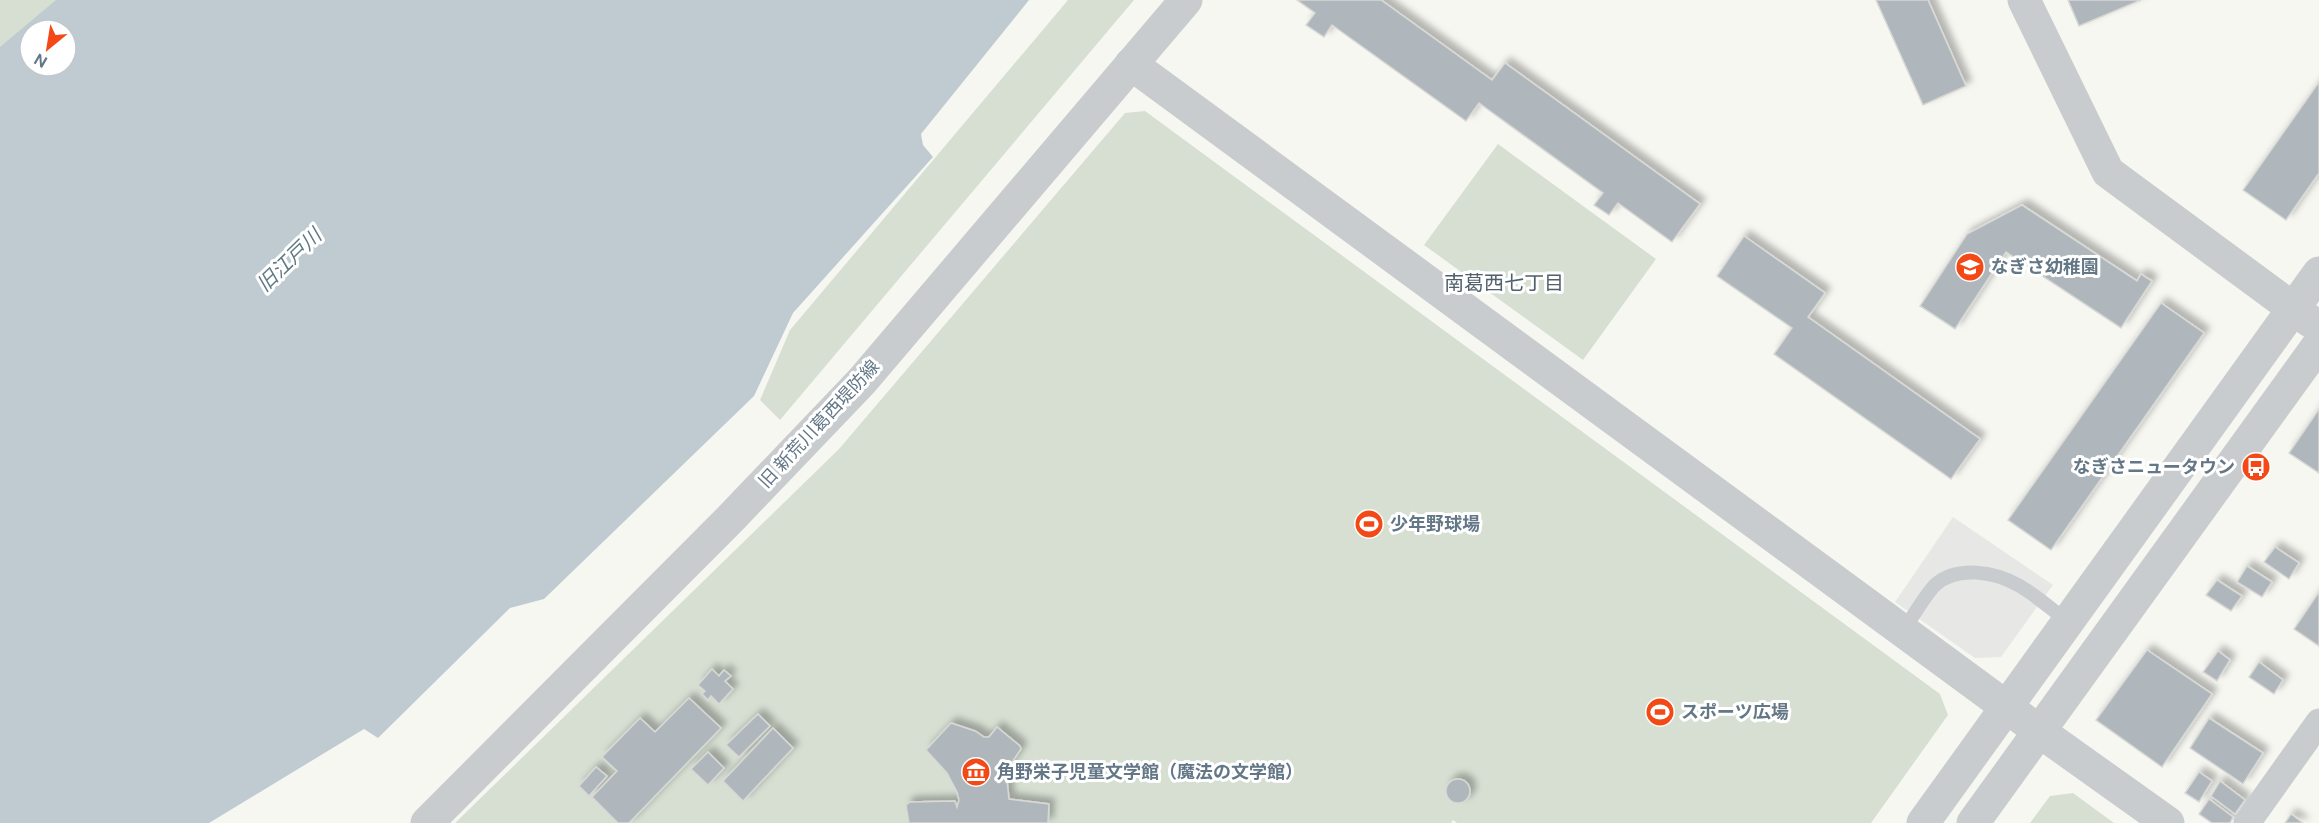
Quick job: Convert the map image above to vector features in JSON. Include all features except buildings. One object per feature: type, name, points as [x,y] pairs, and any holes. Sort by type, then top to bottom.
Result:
[{"type":"street","name":"旧 新荒川葛西堤防線","points":[[427,823],[731,518],[862,381],[1186,0]]},
{"type":"street","points":[[2024,0],[2108,172],[2306,318]]},
{"type":"street","points":[[1131,64],[2006,707],[2168,823]]},
{"type":"street","points":[[1923,823],[2067,621],[2306,318],[2319,273]]},
{"type":"street","points":[[1973,823],[2319,344]]},
{"type":"street","points":[[2247,823],[2319,722]]},
{"type":"lane","points":[[1903,631],[1936,585],[1951,575],[1969,572],[1986,574],[2018,585],[2067,621]]},
{"type":"shaded area","points":[[0,0],[78,0],[49,18],[18,18],[18,45],[0,68]]},
{"type":"shaded area","points":[[1068,0],[1134,0],[780,420],[760,400],[790,330]]},
{"type":"shaded area","points":[[1145,111],[1940,694],[1948,715],[1871,823],[1457,823],[1453,820],[1451,823],[455,823],[839,449],[1125,113]]},
{"type":"shaded area","points":[[1498,144],[1656,259],[1583,360],[1424,245]]},
{"type":"shaded area","points":[[1953,517],[2053,585],[2001,657],[1975,658],[1895,602]]},
{"type":"shaded area","points":[[2073,793],[2114,823],[2030,823],[2050,796]]},
{"type":"water","name":"旧江戸川","points":[[56,0],[1029,0],[921,134],[923,145],[933,157],[793,313],[754,396],[544,599],[510,608],[378,738],[364,729],[209,823],[0,823],[0,47],[18,32],[18,78],[78,78],[78,18],[35,18]]},
{"type":"place","name":"なぎさ幼稚園","points":[[1970,267]]},
{"type":"place","name":"なぎさニュータウン","points":[[2256,467]]},
{"type":"place","name":"少年野球場","points":[[1369,524]]},
{"type":"place","name":"スポーツ広場","points":[[1660,712]]},
{"type":"place","name":"角野栄子児童文学館（魔法の文学館）","points":[[976,772]]},
{"type":"district","name":"南葛西七丁目","points":[[1504,283]]}]
